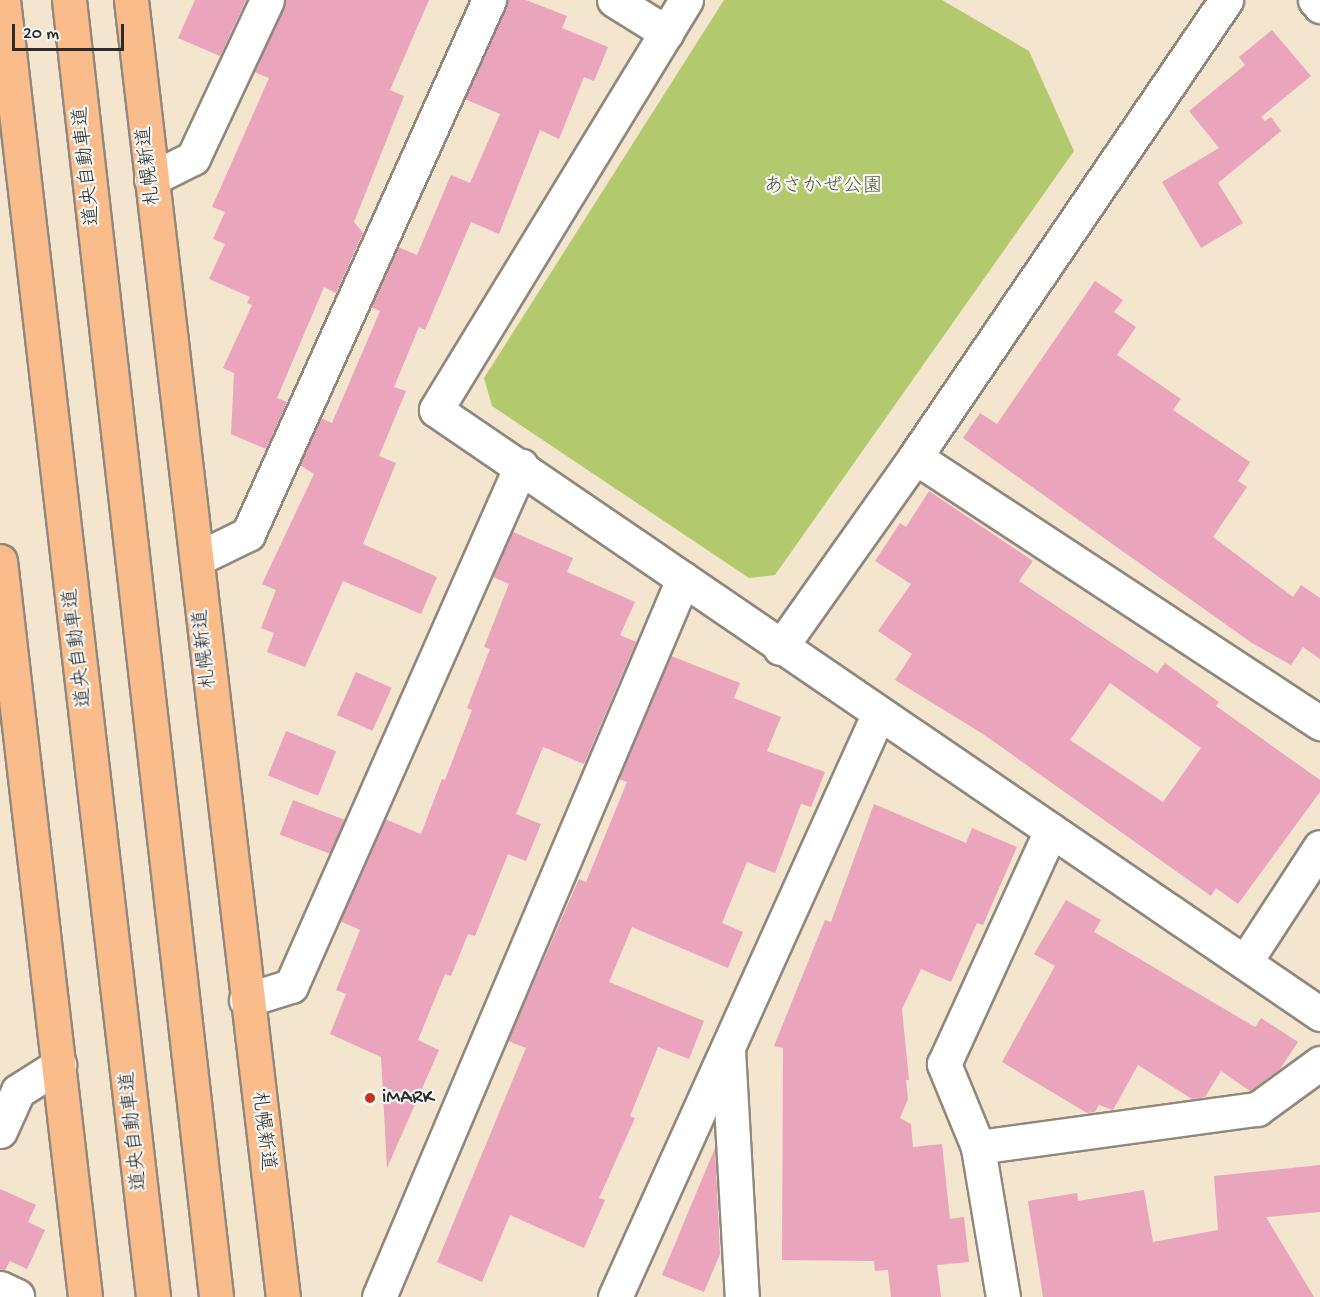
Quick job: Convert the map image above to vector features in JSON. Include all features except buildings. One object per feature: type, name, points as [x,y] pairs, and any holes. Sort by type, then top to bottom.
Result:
[{"type":"highway","name":"道央自動車道","points":[[3,0],[153,1297]]},
{"type":"highway","name":"道央自動車道","points":[[69,0],[216,1297]]},
{"type":"highway","name":"札幌新道","points":[[131,0],[246,1000],[283,1297]]},
{"type":"highway","points":[[0,561],[5,654],[86,1297]]},
{"type":"street","points":[[151,179],[193,159],[267,0]]},
{"type":"street","points":[[197,559],[248,534],[489,0]]},
{"type":"street","points":[[614,0],[667,33]]},
{"type":"street","points":[[686,0],[436,410],[521,466],[878,715],[1320,1014]]},
{"type":"street","points":[[780,648],[915,457],[1226,0]]},
{"type":"street","points":[[1315,0],[1320,6]]},
{"type":"street","points":[[915,457],[1320,723]]},
{"type":"street","points":[[246,1000],[291,986],[521,466]]},
{"type":"street","points":[[379,1297],[683,579]]},
{"type":"street","points":[[615,1297],[878,715]]},
{"type":"street","points":[[1003,1297],[978,1148],[944,1064],[1051,830]]},
{"type":"street","points":[[1245,962],[1320,847]]},
{"type":"street","points":[[728,1045],[742,1297]]},
{"type":"street","points":[[978,1148],[1257,1109],[1320,1063]]},
{"type":"street","points":[[0,1131],[18,1091],[58,1065]]},
{"type":"green space","name":"あさかぜ公園","points":[[724,0],[942,0],[1029,51],[1074,151],[775,575],[749,578],[492,406],[484,378]]},
{"type":"place","name":"iMARK","points":[[370,1098]]}]
